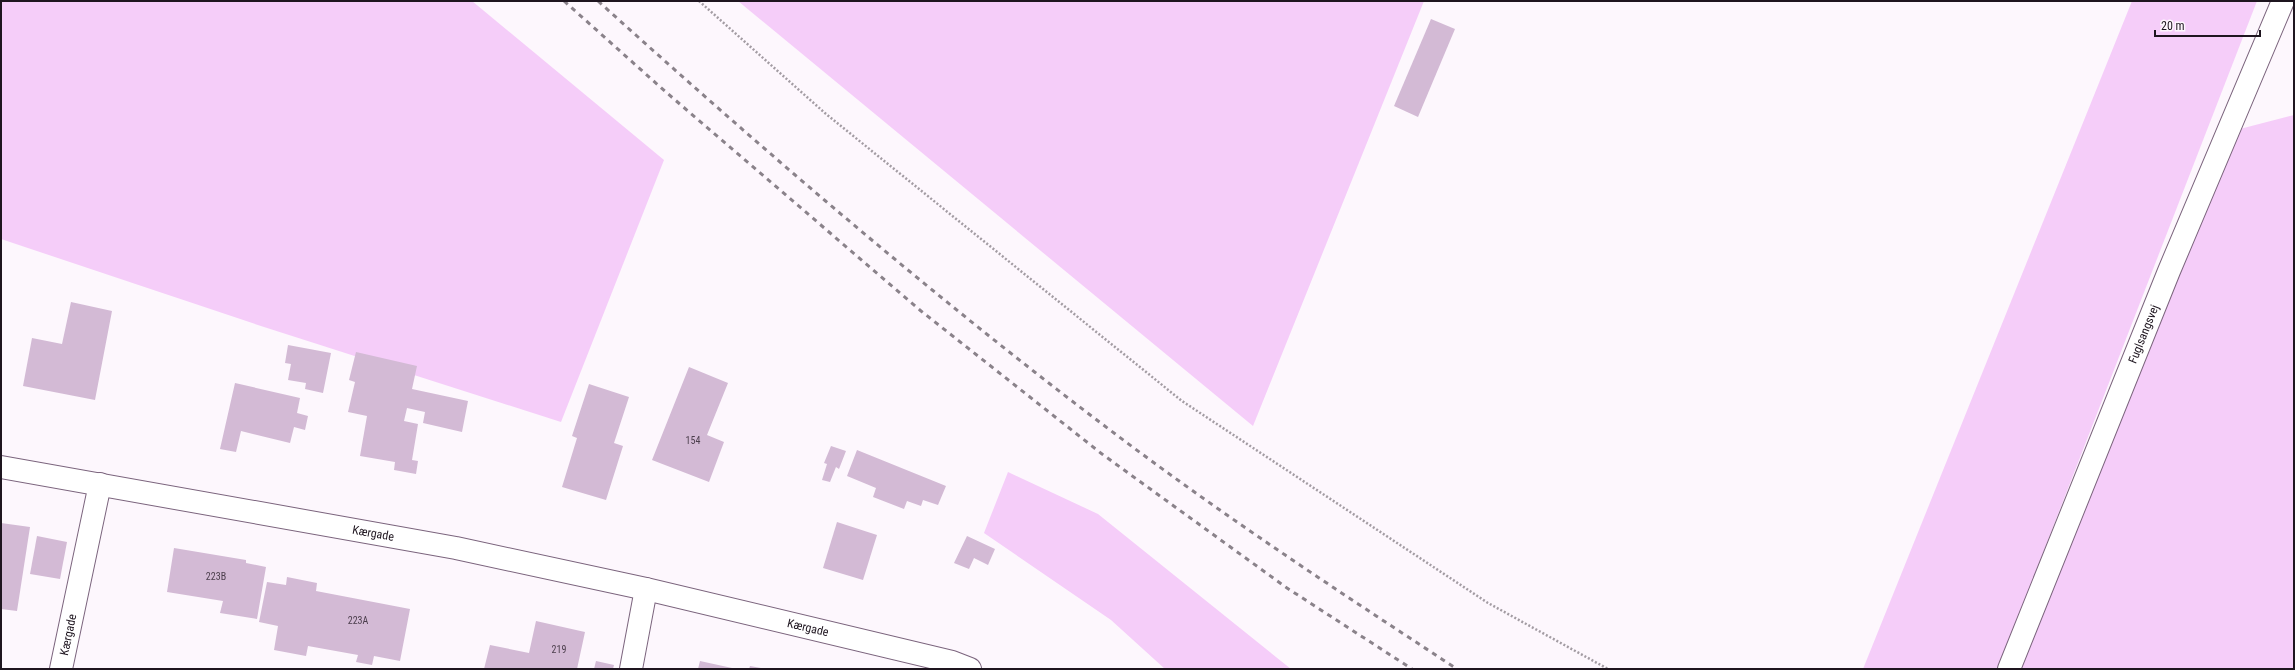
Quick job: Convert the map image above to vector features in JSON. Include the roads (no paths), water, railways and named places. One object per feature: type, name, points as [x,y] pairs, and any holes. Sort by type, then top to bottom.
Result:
[{"type":"street","name":"Fuglsangsvej","points":[[2009,669],[2172,264],[2284,1]]},
{"type":"street","name":"Kærgade","points":[[1,467],[456,548],[646,589],[952,662],[970,669]]},
{"type":"street","name":"Kærgade","points":[[61,669],[100,484]]},
{"type":"street","points":[[631,669],[646,589]]},
{"type":"railway","points":[[564,1],[667,93],[921,311],[1102,454],[1287,588],[1412,669]]},
{"type":"railway","points":[[598,1],[723,113],[851,223],[1047,382],[1198,495],[1457,669]]}]
